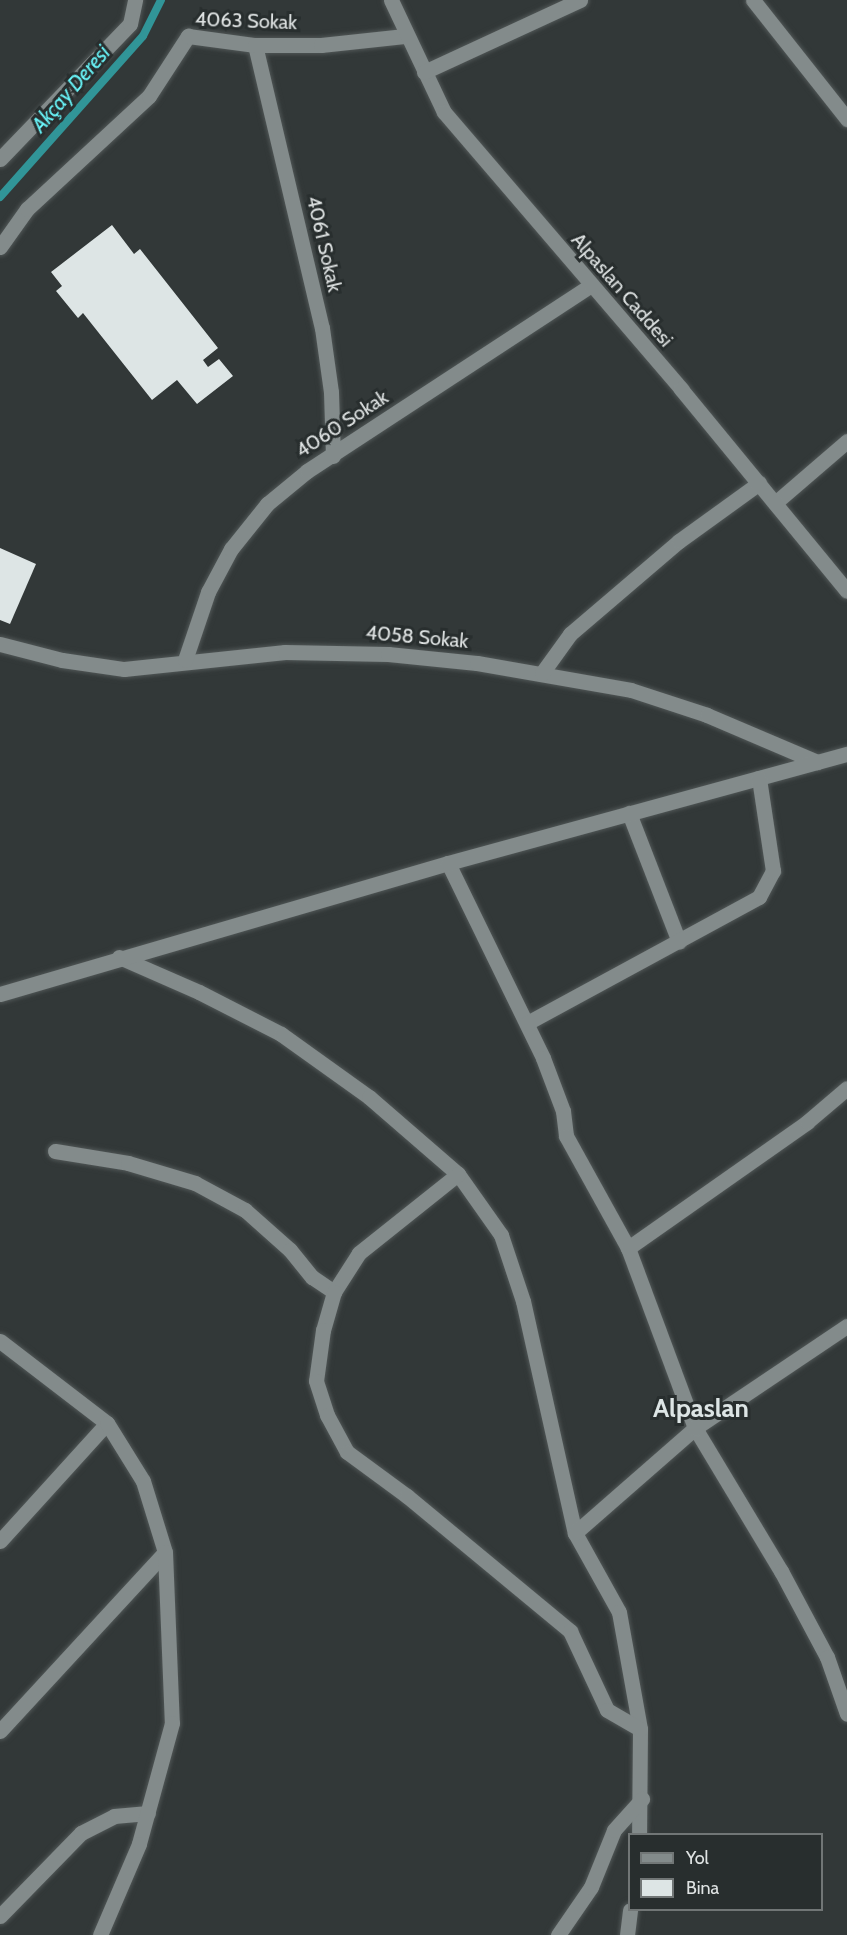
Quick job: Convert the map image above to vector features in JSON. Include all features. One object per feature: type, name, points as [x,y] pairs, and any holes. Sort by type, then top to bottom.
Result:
[{"type":"street","points":[[0,159],[130,24],[135,0]]},
{"type":"street","name":"Alpaslan Caddesi","points":[[391,0],[405,36],[444,112],[759,483],[847,591]]},
{"type":"street","points":[[424,72],[580,0]]},
{"type":"street","points":[[753,0],[847,119]]},
{"type":"street","name":"4063 Sokak","points":[[0,247],[27,209],[149,96],[189,36],[255,45],[321,45],[405,36]]},
{"type":"street","name":"4061 Sokak","points":[[255,45],[322,328],[331,392],[333,456]]},
{"type":"street","name":"4060 Sokak","points":[[185,660],[208,592],[231,549],[267,504],[307,471],[591,285]]},
{"type":"street","points":[[775,503],[847,441]]},
{"type":"street","points":[[542,673],[570,634],[679,541],[759,483]]},
{"type":"street","name":"4058 Sokak","points":[[0,644],[62,660],[124,669],[185,660],[285,652],[388,654],[542,673],[657,698],[817,762]]},
{"type":"street","points":[[0,994],[119,957],[448,863],[847,754]]},
{"type":"street","points":[[526,1023],[759,897],[773,871],[759,778]]},
{"type":"street","points":[[628,813],[679,942]]},
{"type":"street","points":[[448,863],[526,1023],[563,1111],[566,1136],[628,1248],[695,1428],[781,1570],[827,1657],[847,1714]]},
{"type":"street","points":[[119,957],[199,992],[281,1034],[369,1097],[458,1174],[501,1234],[523,1301],[574,1533],[619,1612],[640,1729],[642,1799],[639,1833]]},
{"type":"street","points":[[628,1248],[807,1122],[847,1088]]},
{"type":"street","points":[[55,1151],[128,1163],[195,1183],[245,1210],[290,1250],[312,1277],[334,1292]]},
{"type":"street","points":[[458,1174],[359,1253],[334,1292],[323,1330],[316,1381],[327,1415],[347,1452],[407,1496],[570,1631],[607,1710],[640,1729]]},
{"type":"street","points":[[574,1533],[695,1428],[847,1326]]},
{"type":"street","points":[[0,1341],[107,1423],[143,1481],[165,1552],[172,1722],[139,1844],[100,1935]]},
{"type":"street","points":[[0,1541],[107,1423]]},
{"type":"street","points":[[0,1731],[165,1552]]},
{"type":"street","points":[[558,1935],[591,1887],[614,1830],[642,1799]]},
{"type":"street","points":[[0,1916],[81,1833],[114,1816],[148,1813]]},
{"type":"street","points":[[627,1935],[630,1911]]},
{"type":"building","points":[[112,225],[134,254],[140,249],[218,348],[203,360],[208,367],[219,359],[233,376],[197,404],[177,380],[152,400],[83,313],[78,318],[56,291],[62,286],[51,272]]},
{"type":"building","points":[[0,548],[36,564],[10,624],[0,620]]},
{"type":"waterway","name":"Akçay Deresi","points":[[0,197],[143,36],[161,0]]},
{"type":"district","name":"Alpaslan","points":[[701,1409]]}]
